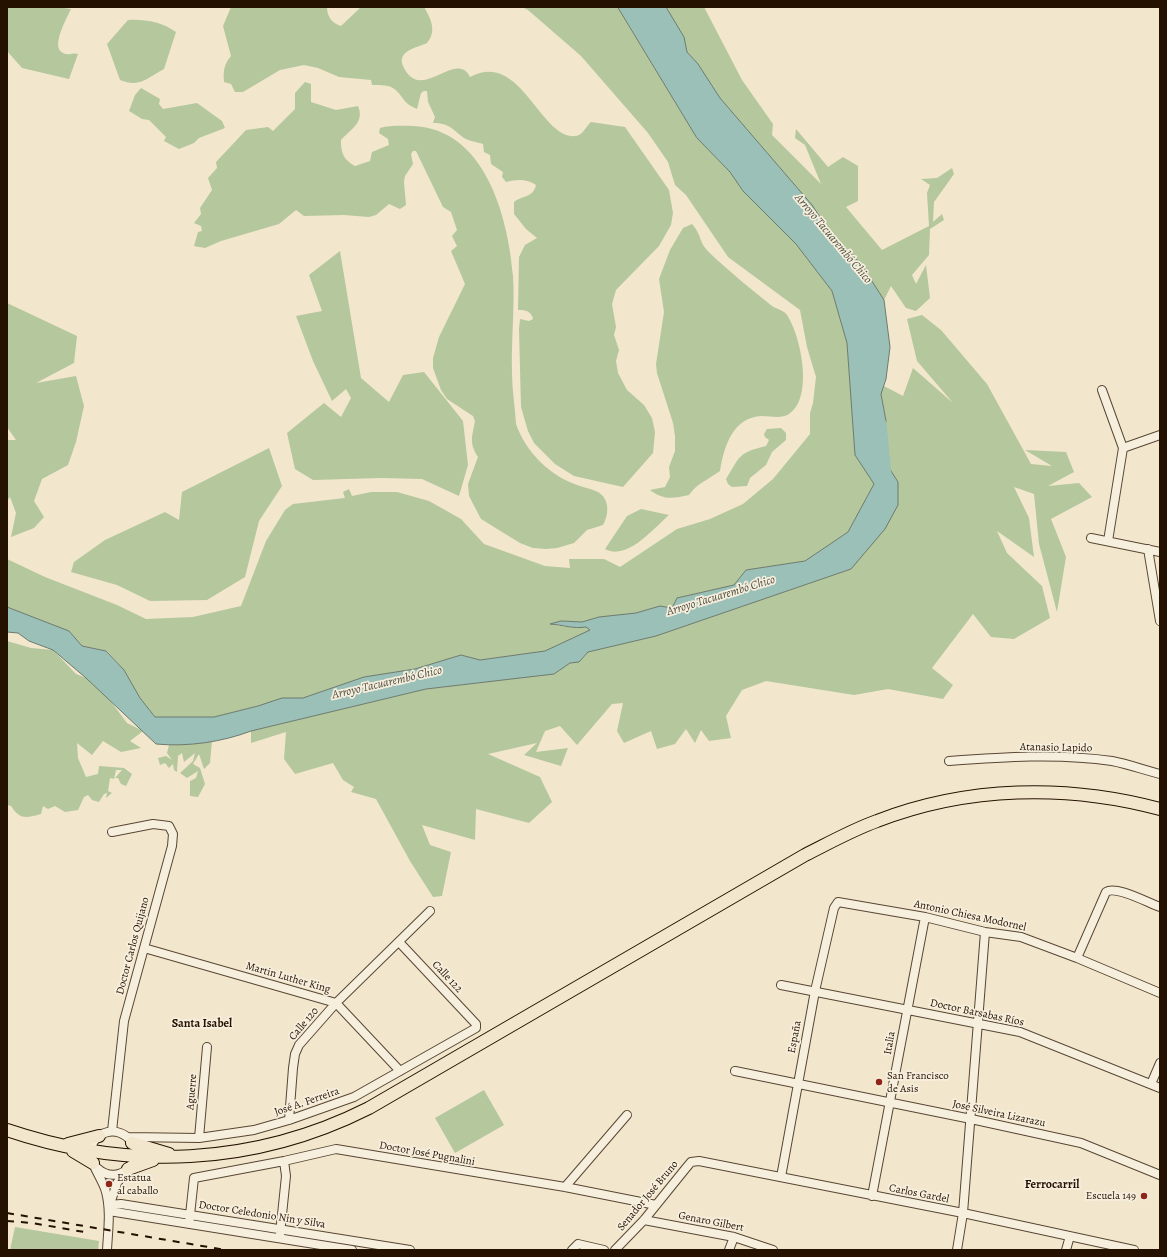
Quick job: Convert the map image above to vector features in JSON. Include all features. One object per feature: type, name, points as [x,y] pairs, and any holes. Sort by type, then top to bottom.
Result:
[{"type":"highway","points":[[61,1146],[135,1157],[158,1158],[225,1154],[279,1143],[349,1118],[395,1093],[806,855],[844,835],[878,820],[944,801],[1022,792],[1081,794],[1114,798],[1160,809]]},
{"type":"highway","points":[[7,1130],[61,1146],[81,1154],[95,1166]]},
{"type":"highway","points":[[61,1146],[99,1136]]},
{"type":"highway","points":[[130,1140],[182,1157]]},
{"type":"highway","points":[[127,1170],[158,1158]]},
{"type":"street","points":[[1102,390],[1123,448],[1108,541]]},
{"type":"street","points":[[1123,448],[1160,435]]},
{"type":"street","points":[[1091,538],[1160,552]]},
{"type":"street","points":[[1148,549],[1160,621]]},
{"type":"street","name":"Atanasio Lapido","points":[[949,761],[985,758],[1082,758],[1113,761],[1160,774]]},
{"type":"street","name":"Doctor Carlos Quijano","points":[[112,832],[153,824],[169,826],[173,834],[172,846],[124,1021],[112,1131]]},
{"type":"street","points":[[1077,958],[1106,892],[1111,889],[1160,907]]},
{"type":"street","name":"Antonio Chiesa Modornel","points":[[838,902],[925,917],[985,932],[1021,937],[1077,958],[1160,993]]},
{"type":"street","name":"España","points":[[781,1178],[815,991],[834,908],[838,902]]},
{"type":"street","name":"Calle 120","points":[[289,1120],[295,1054],[298,1045],[336,1003],[430,911]]},
{"type":"street","name":"Italia","points":[[872,1196],[925,917]]},
{"type":"street","points":[[957,1250],[963,1213],[985,932]]},
{"type":"street","name":"Calle 122","points":[[399,942],[476,1024],[476,1028]]},
{"type":"street","name":"Martin Luther King","points":[[144,948],[336,1003],[400,1071]]},
{"type":"street","name":"Doctor Barsabas Ríos","points":[[781,985],[1020,1032],[1160,1088]]},
{"type":"street","name":"José A. Ferreira","points":[[112,1131],[118,1132],[130,1140],[199,1138],[254,1130],[354,1098],[476,1028]]},
{"type":"street","name":"Aguerre","points":[[199,1138],[207,1047]]},
{"type":"street","points":[[1151,1084],[1160,1063]]},
{"type":"street","name":"José Silveira Lizarazu","points":[[735,1071],[971,1118],[1081,1143],[1160,1175]]},
{"type":"street","points":[[565,1187],[627,1115]]},
{"type":"street","points":[[107,1250],[109,1208],[105,1186],[95,1166],[91,1151],[92,1145],[99,1136],[112,1131]]},
{"type":"street","points":[[109,1208],[117,1183],[135,1157],[130,1140]]},
{"type":"street","name":"Doctor José Pugnalini","points":[[190,1215],[194,1178],[284,1162],[336,1149],[565,1187],[656,1205]]},
{"type":"street","name":"Carlos Gardel","points":[[699,1161],[963,1213],[1134,1250]]},
{"type":"street","name":"Senador José Bruno","points":[[615,1250],[644,1220],[691,1162],[699,1161]]},
{"type":"street","points":[[279,1238],[286,1176],[284,1162]]},
{"type":"street","points":[[95,1166],[110,1175],[127,1170]]},
{"type":"street","name":"Doctor Celedonio Nin y Silva","points":[[109,1208],[121,1204],[280,1228],[362,1246],[410,1250]]},
{"type":"street","name":"Doctor Celedonio Nin y Silva","points":[[109,1208],[189,1224],[352,1250]]},
{"type":"street","points":[[189,1224],[190,1215]]},
{"type":"street","name":"Genaro Gilbert","points":[[644,1220],[734,1237],[768,1249]]},
{"type":"street","points":[[1066,1250],[1070,1236]]},
{"type":"street","points":[[729,1250],[734,1237]]},
{"type":"street","points":[[572,1250],[578,1244],[604,1250]]},
{"type":"green space","points":[[57,7],[71,9],[63,25],[58,45],[59,50],[63,53],[78,54],[69,79],[22,68],[7,51],[7,8]]},
{"type":"green space","points":[[231,7],[327,7],[328,14],[331,19],[341,26],[361,7],[424,7],[432,25],[432,34],[427,43],[408,51],[402,58],[404,68],[411,77],[420,80],[429,79],[456,69],[464,70],[470,77],[488,72],[503,75],[516,84],[551,125],[563,133],[576,136],[583,132],[591,122],[625,127],[669,190],[673,213],[671,225],[659,246],[616,290],[612,304],[616,327],[614,335],[619,350],[616,361],[618,373],[627,390],[644,405],[652,418],[655,432],[653,453],[623,487],[574,476],[555,464],[534,443],[528,431],[521,407],[520,319],[529,321],[533,319],[531,314],[528,312],[518,310],[519,257],[525,245],[537,238],[526,229],[514,214],[514,202],[533,192],[536,185],[522,180],[506,182],[502,177],[503,172],[491,164],[490,155],[484,152],[483,144],[464,138],[443,124],[433,123],[435,117],[428,102],[427,91],[421,93],[417,109],[408,104],[395,89],[391,87],[384,85],[372,85],[371,80],[339,77],[318,68],[304,65],[280,70],[243,92],[235,92],[231,84],[224,82],[225,65],[231,56],[223,26]]},
{"type":"green space","points":[[522,7],[618,7],[697,138],[730,172],[743,191],[796,244],[832,291],[847,343],[855,455],[874,484],[848,532],[805,561],[746,570],[734,585],[677,598],[672,608],[660,606],[636,613],[599,617],[582,622],[561,621],[552,624],[569,627],[586,627],[591,630],[545,651],[480,660],[461,655],[415,669],[364,677],[303,698],[282,698],[258,706],[214,717],[155,717],[140,698],[124,670],[107,651],[82,646],[69,631],[7,607],[7,559],[45,577],[117,605],[146,619],[193,617],[241,606],[266,541],[285,510],[293,504],[345,498],[343,492],[349,489],[352,496],[371,492],[397,492],[429,501],[461,519],[484,544],[545,566],[570,568],[569,559],[604,559],[620,567],[677,529],[710,519],[743,504],[773,479],[810,434],[810,413],[813,403],[816,377],[807,347],[800,310],[728,257],[686,195],[675,185],[668,162],[648,133],[581,56],[528,10]]},
{"type":"green space","points":[[666,7],[704,7],[742,80],[773,124],[772,135],[821,184],[805,145],[795,138],[796,129],[828,167],[843,157],[858,166],[858,201],[846,207],[882,250],[929,226],[927,193],[930,185],[921,179],[937,178],[952,168],[954,174],[934,202],[933,222],[942,214],[944,220],[930,229],[929,255],[912,275],[916,284],[926,265],[930,298],[916,311],[906,308],[891,286],[884,300],[861,264],[830,232],[812,205],[720,98],[698,64],[687,52],[684,37]]},
{"type":"green space","points":[[128,20],[153,22],[176,32],[164,69],[148,79],[133,83],[120,80],[107,44]]},
{"type":"green space","points":[[305,82],[311,84],[311,102],[336,110],[358,106],[360,117],[356,125],[341,140],[345,158],[355,166],[370,161],[372,152],[389,145],[388,139],[379,133],[380,128],[392,126],[413,126],[438,131],[458,142],[475,159],[488,180],[498,203],[510,252],[513,276],[512,379],[516,424],[525,443],[538,460],[546,467],[563,479],[598,492],[602,495],[605,499],[607,507],[603,525],[587,530],[574,543],[557,548],[533,548],[520,543],[481,519],[469,496],[468,484],[478,457],[472,444],[475,421],[473,416],[447,399],[441,390],[433,368],[433,358],[439,337],[465,284],[451,251],[457,246],[452,236],[457,230],[451,212],[443,207],[416,151],[413,151],[411,154],[413,164],[405,176],[404,182],[406,205],[400,209],[389,204],[376,215],[369,217],[344,215],[304,216],[296,210],[279,224],[221,241],[205,248],[194,246],[198,232],[202,231],[201,226],[194,223],[201,214],[200,208],[212,190],[208,178],[217,168],[216,162],[246,130],[268,127],[273,131],[295,109],[295,93]]},
{"type":"green space","points":[[141,88],[160,99],[159,104],[163,109],[197,103],[222,121],[225,128],[199,138],[194,143],[179,149],[164,141],[166,137],[149,120],[142,119],[129,111],[135,95]]},
{"type":"green space","points":[[692,224],[703,245],[716,259],[772,306],[787,315],[797,337],[803,366],[803,381],[801,395],[797,406],[789,414],[779,417],[762,416],[752,418],[744,422],[737,427],[727,443],[720,471],[699,485],[689,495],[669,498],[660,496],[650,490],[665,487],[670,477],[669,467],[675,451],[673,423],[657,373],[656,364],[664,312],[659,279],[670,250],[683,228]]},
{"type":"green space","points":[[340,251],[361,378],[389,402],[403,375],[424,372],[463,421],[468,465],[459,496],[422,479],[381,478],[313,480],[295,469],[287,433],[324,403],[341,417],[351,398],[346,389],[332,401],[313,361],[296,316],[322,311],[309,275]]},
{"type":"green space","points":[[7,303],[77,336],[74,363],[36,383],[76,376],[84,406],[76,442],[68,465],[42,479],[34,501],[44,517],[34,528],[11,537],[16,513],[10,497],[7,501],[7,440],[16,440],[7,427]]},
{"type":"green space","points":[[922,315],[941,330],[987,384],[1031,464],[1052,466],[1025,450],[1066,452],[1074,472],[1048,486],[1079,483],[1092,497],[1051,519],[1066,557],[1057,612],[1039,544],[1034,494],[1014,487],[1029,518],[1034,557],[997,531],[1007,553],[1042,586],[1050,618],[1014,639],[991,637],[973,614],[932,668],[953,685],[943,699],[888,689],[854,695],[766,681],[742,690],[726,716],[731,738],[709,741],[701,730],[695,743],[686,729],[675,744],[657,749],[651,731],[624,743],[617,731],[623,703],[612,704],[577,745],[560,726],[545,731],[536,752],[568,748],[561,766],[524,755],[537,743],[488,754],[540,777],[552,802],[529,823],[476,809],[475,840],[422,825],[430,845],[451,852],[442,896],[433,897],[410,861],[376,799],[351,792],[354,787],[343,780],[333,763],[295,774],[284,759],[286,732],[251,743],[251,731],[426,689],[554,674],[570,663],[579,662],[588,652],[656,636],[851,569],[898,482],[879,452],[886,421],[881,394],[884,386],[903,396],[913,368],[953,403],[917,361],[907,319]]},
{"type":"green space","points":[[781,428],[786,433],[786,440],[772,452],[766,465],[750,478],[747,486],[732,487],[728,484],[726,479],[741,456],[750,451],[766,446],[769,440],[764,434],[767,429]]},
{"type":"green space","points":[[269,448],[282,486],[259,521],[245,577],[207,600],[150,601],[117,585],[71,572],[74,562],[105,540],[165,512],[179,520],[182,492]]},
{"type":"green space","points":[[641,509],[669,515],[648,535],[631,547],[622,551],[613,552],[605,549],[627,516]]},
{"type":"green space","points":[[7,641],[31,648],[53,650],[76,674],[86,678],[109,699],[127,723],[143,731],[130,741],[141,748],[121,752],[103,741],[92,755],[77,743],[78,758],[86,777],[98,774],[99,766],[124,768],[132,774],[126,786],[121,784],[118,778],[115,778],[122,770],[116,770],[114,779],[110,778],[108,791],[112,793],[106,798],[107,793],[104,794],[99,802],[92,800],[88,795],[84,797],[78,810],[65,812],[55,806],[48,809],[43,806],[41,814],[24,817],[17,814],[11,806],[7,805]]},
{"type":"green space","points":[[212,741],[210,763],[204,769],[199,754],[193,764],[200,768],[205,784],[198,797],[190,796],[190,781],[196,778],[198,771],[187,778],[180,773],[193,761],[195,753],[184,762],[182,753],[178,756],[177,772],[174,770],[173,764],[169,768],[165,763],[160,765],[158,758],[166,756],[172,760],[167,753],[169,745]]},
{"type":"green space","points":[[484,1090],[504,1125],[455,1153],[435,1118]]},
{"type":"green space","points":[[15,1227],[99,1241],[98,1250],[10,1250]]},
{"type":"water","points":[[618,7],[666,7],[684,37],[687,52],[698,64],[720,98],[812,205],[830,232],[861,264],[884,300],[890,347],[886,379],[881,394],[886,421],[879,452],[898,482],[898,505],[885,529],[851,569],[656,636],[588,652],[579,662],[570,663],[554,674],[426,689],[251,731],[217,741],[180,745],[156,744],[86,678],[53,650],[29,641],[18,633],[7,632],[7,607],[69,631],[82,646],[106,651],[124,670],[140,698],[155,717],[214,717],[258,706],[282,698],[303,698],[364,677],[415,669],[461,655],[480,660],[545,651],[590,630],[586,627],[550,624],[561,621],[582,622],[599,617],[636,613],[660,606],[672,608],[677,598],[734,585],[746,570],[805,561],[848,532],[874,484],[855,455],[847,343],[832,291],[796,244],[743,191],[730,172],[697,138]]},
{"type":"waterway","name":"Arroyo Tacuarembó Chico","points":[[881,424],[886,475]]},
{"type":"railway","points":[[7,1213],[226,1250]]},
{"type":"railway","points":[[7,1221],[32,1223],[84,1232]]},
{"type":"place","name":"San Francisco de Asis","points":[[879,1082]]},
{"type":"place","name":"Estatua al caballo","points":[[109,1184]]},
{"type":"place","name":"Escuela 149","points":[[1144,1196]]},
{"type":"district","name":"Santa Isabel","points":[[202,1024]]},
{"type":"district","name":"Ferrocarril","points":[[1052,1185]]}]
